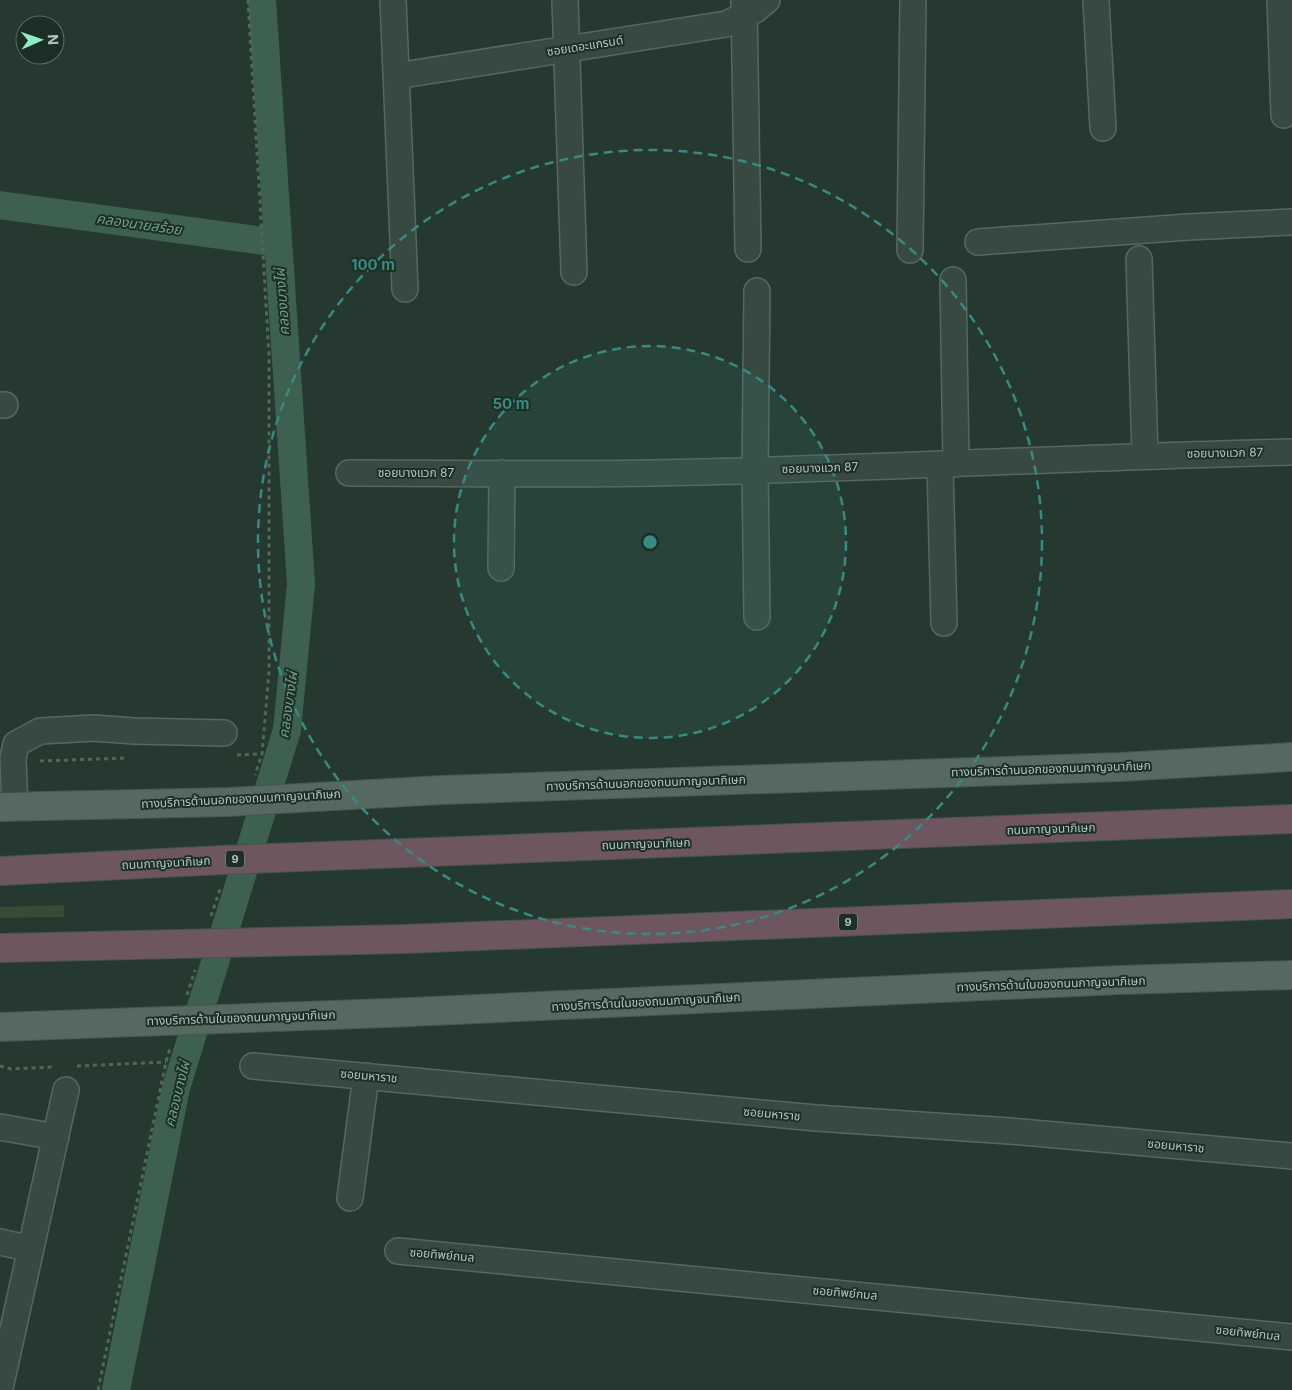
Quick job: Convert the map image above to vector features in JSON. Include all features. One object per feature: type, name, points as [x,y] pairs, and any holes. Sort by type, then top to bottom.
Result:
[{"type":"highway","name":"ถนนกาญจนาภิเษก","points":[[0,871],[223,860],[1292,819]]},
{"type":"highway","name":"9","points":[[0,948],[405,939],[1292,904]]},
{"type":"main road","name":"ทางบริการด้านนอกของถนนกาญจนาภิเษก","points":[[7,807],[228,802],[356,794],[1121,766],[1292,757]]},
{"type":"main road","name":"ทางบริการด้านในของถนนกาญจนาภิเษก","points":[[0,1027],[388,1013],[1119,980],[1292,975]]},
{"type":"street","points":[[393,0],[405,289]]},
{"type":"street","points":[[565,0],[574,272]]},
{"type":"street","name":"ซอยเดอะแกรนด์","points":[[396,76],[726,24],[744,8],[755,10],[767,0]]},
{"type":"street","points":[[910,250],[912,0]]},
{"type":"street","points":[[1096,0],[1103,128]]},
{"type":"street","points":[[1280,0],[1284,115]]},
{"type":"street","points":[[744,8],[748,249]]},
{"type":"street","points":[[978,242],[1188,227],[1292,222]]},
{"type":"street","points":[[1139,258],[1145,455]]},
{"type":"street","points":[[944,623],[953,280]]},
{"type":"street","points":[[757,618],[755,470],[758,291]]},
{"type":"street","name":"ซอยบางแวก 87","points":[[349,473],[650,473],[948,464],[1145,455],[1292,452]]},
{"type":"street","points":[[501,568],[502,473]]},
{"type":"street","points":[[7,807],[16,744],[40,731],[94,728],[224,733]]},
{"type":"street","name":"ซอยมหาราช","points":[[253,1066],[816,1118],[1010,1131],[1292,1156]]},
{"type":"street","points":[[350,1198],[366,1076]]},
{"type":"street","points":[[0,1388],[3,1362],[31,1249],[68,1078]]},
{"type":"street","points":[[0,1127],[56,1138]]},
{"type":"street","points":[[0,1242],[31,1249]]},
{"type":"street","name":"ซอยทิพย์กมล","points":[[398,1251],[1292,1337]]},
{"type":"path","points":[[248,0],[268,356],[269,671],[262,754],[253,782]]},
{"type":"path","points":[[209,922],[221,885]]},
{"type":"path","points":[[186,997],[195,969]]},
{"type":"path","points":[[98,1390],[166,1062],[172,1044]]},
{"type":"path","points":[[68,1078],[166,1062]]},
{"type":"path","points":[[0,1066],[11,1069],[60,1067]]},
{"type":"green space","points":[[64,905],[64,917],[0,918],[0,907]]},
{"type":"waterway","name":"คลองบางไผ่","points":[[116,1390],[176,1088],[287,730],[301,584],[262,0]]},
{"type":"waterway","name":"คลองนายสร้อย","points":[[0,205],[278,243]]}]
